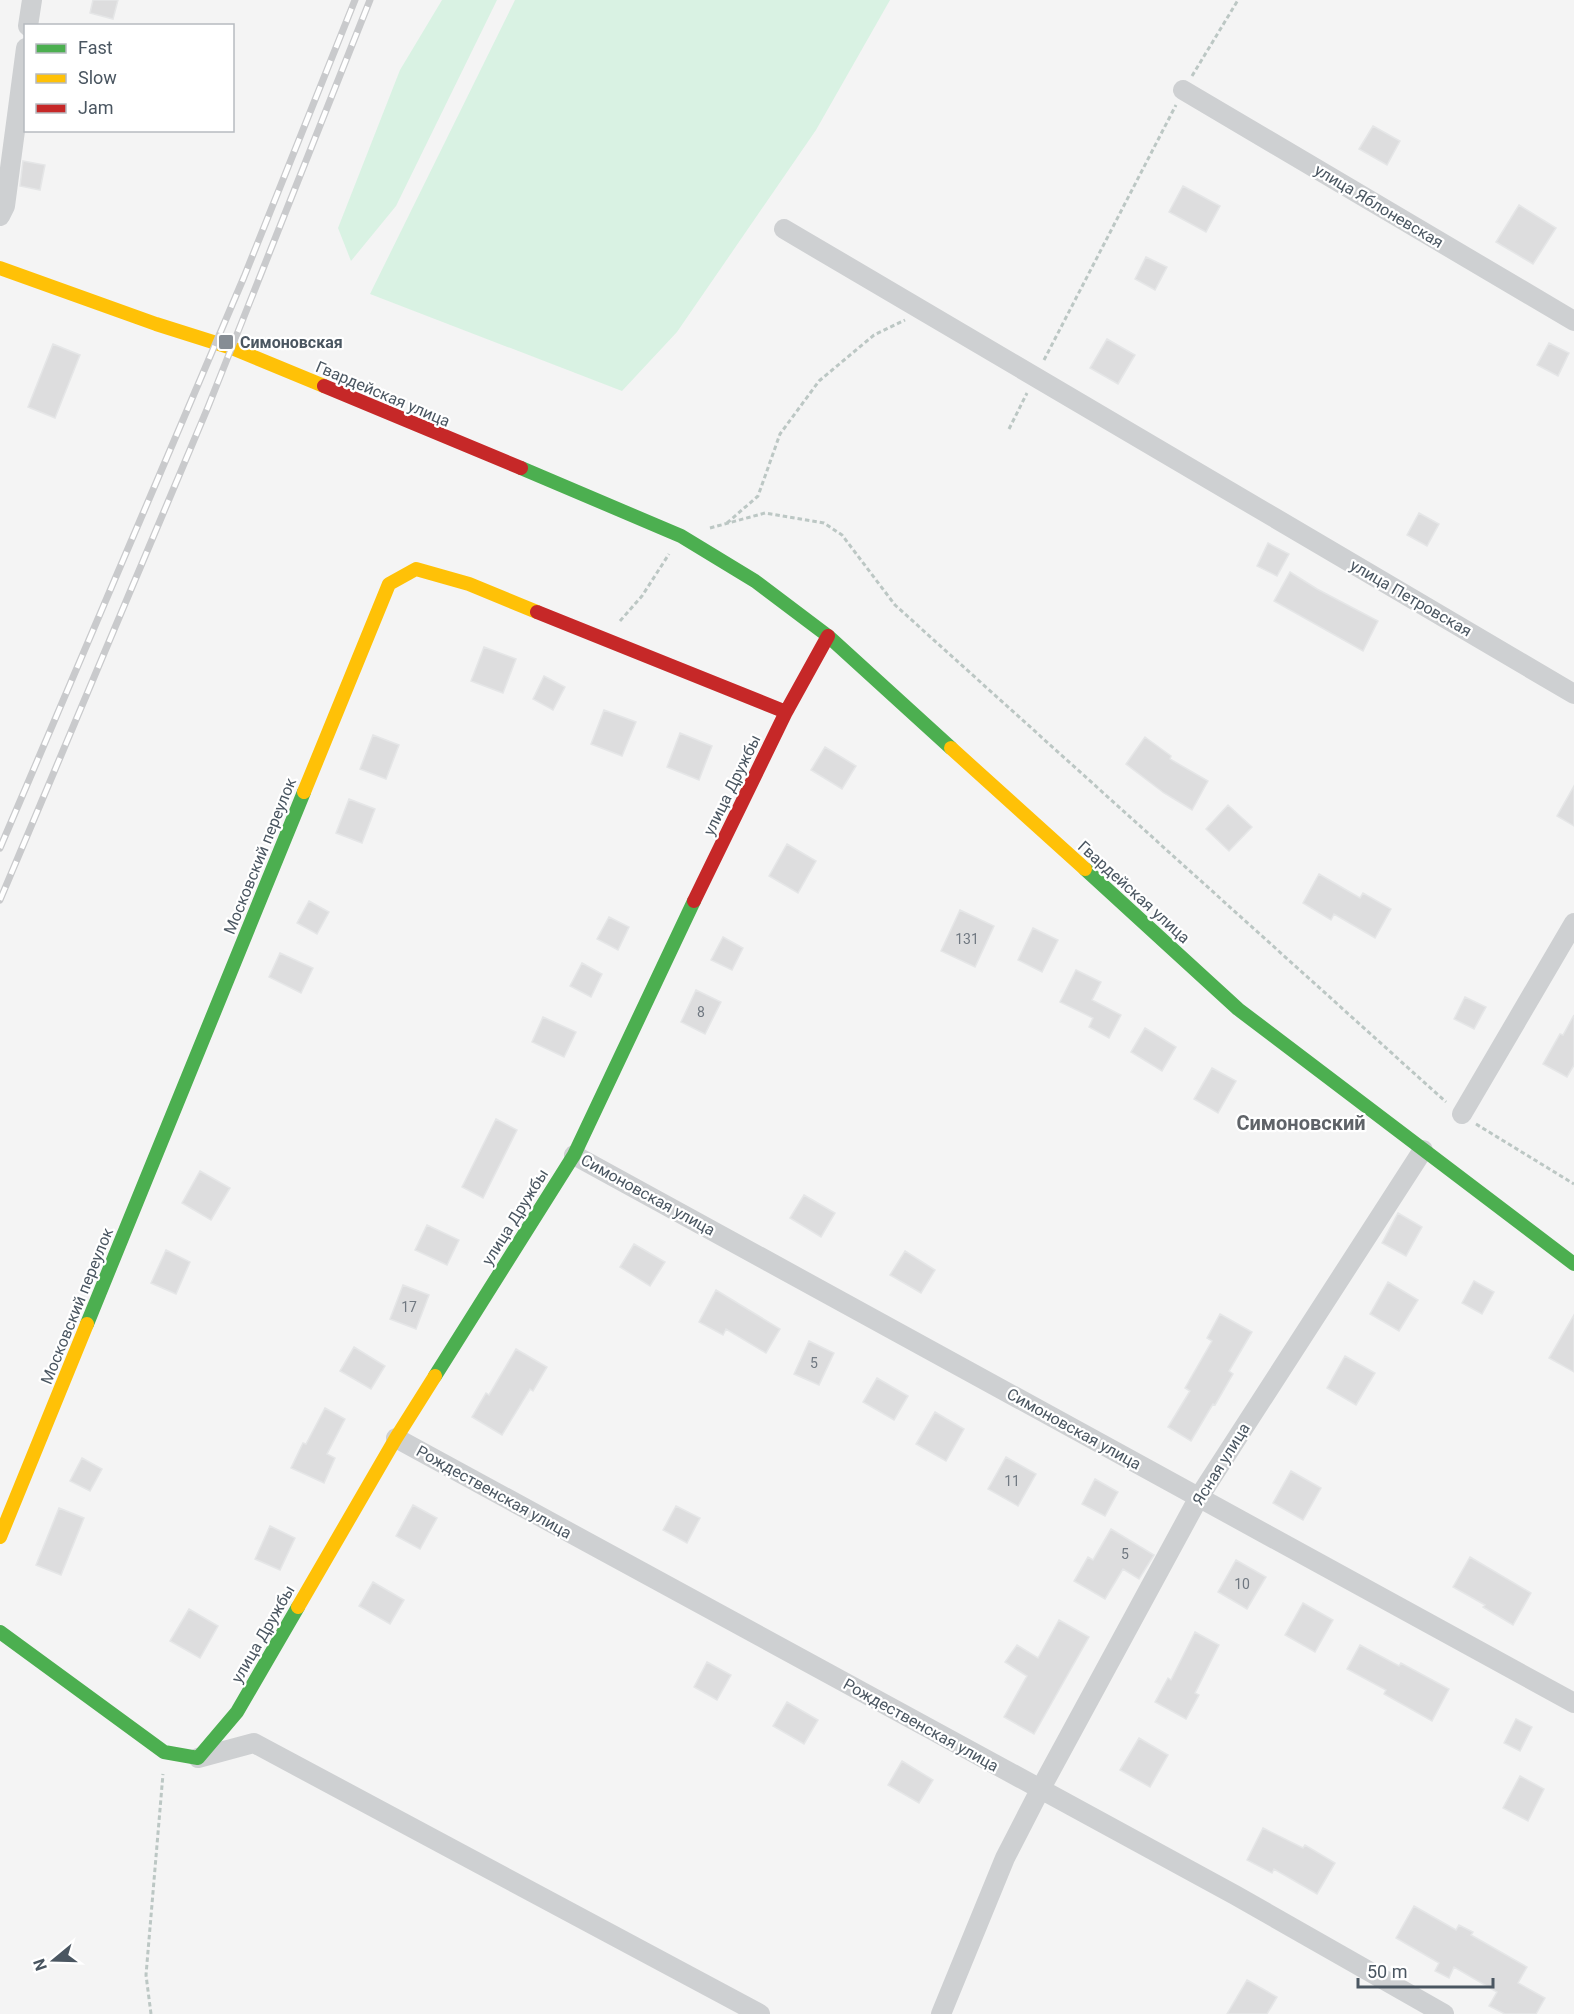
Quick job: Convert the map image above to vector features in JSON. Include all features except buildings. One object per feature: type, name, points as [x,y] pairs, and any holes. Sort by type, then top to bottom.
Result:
[{"type":"street","points":[[28,24],[32,0]]},
{"type":"street","points":[[0,216],[5,207],[24,63]]},
{"type":"street","name":"улица Яблоневская","points":[[1183,90],[1574,321]]},
{"type":"street","name":"улица Петровская","points":[[784,229],[1574,694]]},
{"type":"street","name":"Гвардейская улица","points":[[0,268],[156,324],[232,348],[563,485],[681,536],[755,581],[828,636],[1238,1009],[1574,1264]]},
{"type":"street","name":"Московский переулок","points":[[0,1537],[389,584],[416,568],[469,584],[786,712]]},
{"type":"street","name":"улица Дружбы","points":[[198,1758],[237,1712],[396,1438],[574,1155],[786,712],[828,636]]},
{"type":"street","points":[[1462,1114],[1574,923]]},
{"type":"street","name":"Ясная улица","points":[[941,2014],[1005,1858],[1199,1497],[1423,1150]]},
{"type":"street","name":"Симоновская улица","points":[[574,1155],[1574,1703]]},
{"type":"street","name":"Рождественская улица","points":[[396,1438],[1235,1895],[1444,2014]]},
{"type":"street","points":[[0,1632],[164,1752],[198,1758],[254,1743],[760,2014]]},
{"type":"path","points":[[1010,429],[1183,90],[1238,0]]},
{"type":"path","points":[[725,524],[758,496],[780,434],[819,381],[874,335],[923,310]]},
{"type":"path","points":[[604,639],[642,596],[681,536],[765,513],[824,523],[842,535],[895,605],[1441,1098],[1462,1114],[1574,1184]]},
{"type":"path","points":[[151,2014],[146,1975],[164,1752]]},
{"type":"green space","points":[[442,0],[497,0],[396,206],[351,261],[338,228],[400,70]]},
{"type":"green space","points":[[515,0],[890,0],[816,130],[677,332],[622,391],[370,294]]},
{"type":"railway","points":[[0,848],[244,277],[355,0]]},
{"type":"railway","points":[[0,900],[208,407],[370,0]]},
{"type":"traffic: fast","points":[[521,468],[681,536],[755,581],[828,636],[951,748]]},
{"type":"traffic: fast","points":[[87,1324],[304,792]]},
{"type":"traffic: fast","points":[[1085,869],[1238,1009],[1574,1264]]},
{"type":"traffic: fast","points":[[435,1376],[574,1155],[694,901]]},
{"type":"traffic: fast","points":[[0,1632],[164,1752],[198,1758],[237,1712],[298,1607]]},
{"type":"traffic: slow","points":[[0,268],[156,324],[232,348],[324,386]]},
{"type":"traffic: slow","points":[[304,792],[389,584],[416,569],[469,584],[537,612]]},
{"type":"traffic: slow","points":[[951,748],[1085,869]]},
{"type":"traffic: slow","points":[[0,1537],[87,1324]]},
{"type":"traffic: slow","points":[[298,1607],[396,1438],[435,1376]]},
{"type":"traffic: jam","points":[[324,386],[521,468]]},
{"type":"traffic: jam","points":[[537,612],[786,712]]},
{"type":"traffic: jam","points":[[694,901],[786,712],[828,636]]},
{"type":"place","name":"Симоновская","points":[[226,342]]},
{"type":"district","name":"Симоновский","points":[[1301,1123]]}]
